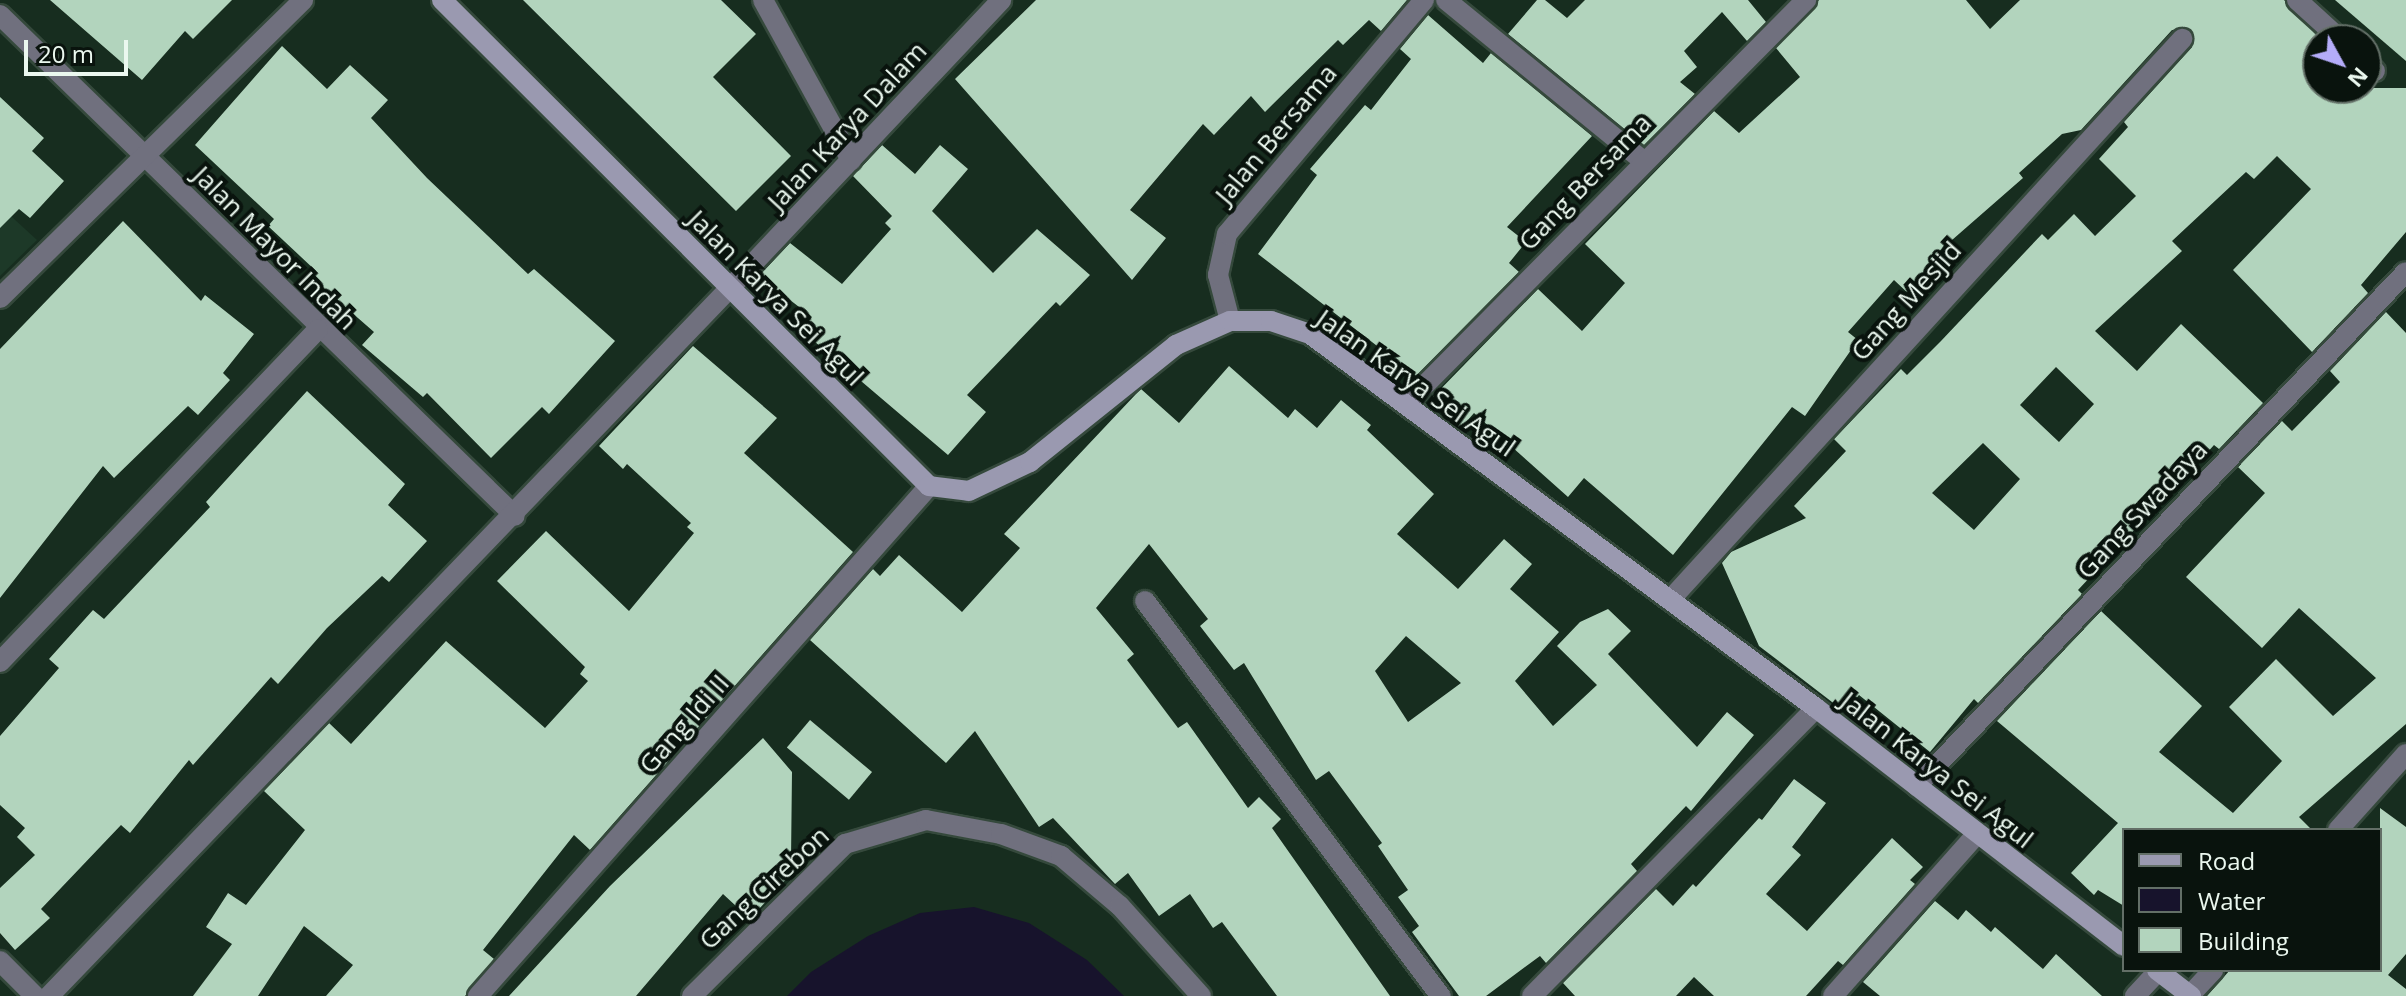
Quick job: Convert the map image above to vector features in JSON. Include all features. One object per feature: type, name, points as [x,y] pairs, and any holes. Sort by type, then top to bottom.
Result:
[{"type":"main road","name":"Jalan Karya Sei Agul","points":[[445,1],[729,289],[929,486],[969,491],[1009,474],[1176,345],[1230,321],[1271,321],[1310,334],[1816,708],[1976,835],[2122,944]]},
{"type":"main road","points":[[2159,972],[2190,996]]},
{"type":"street","points":[[0,298],[303,0]]},
{"type":"street","points":[[763,0],[851,160]]},
{"type":"street","name":"Jalan Karya Dalam","points":[[49,996],[515,516],[1001,0]]},
{"type":"street","name":"Jalan Bersama","points":[[1230,321],[1218,275],[1227,234],[1424,0]]},
{"type":"street","points":[[1446,0],[1642,160]]},
{"type":"street","name":"Gang Bersama","points":[[1406,404],[1642,160],[1806,0]]},
{"type":"street","points":[[2297,0],[2323,24]]},
{"type":"street","name":"Jalan Mayor Indah","points":[[0,15],[318,329],[515,516]]},
{"type":"street","name":"Gang Mesjid","points":[[1670,600],[2182,39]]},
{"type":"street","name":"Gang Swadaya","points":[[1917,786],[2406,272]]},
{"type":"street","points":[[0,662],[318,329]]},
{"type":"street","name":"Gang Idi II","points":[[478,996],[929,486]]},
{"type":"street","points":[[1145,601],[1441,996]]},
{"type":"street","points":[[1532,996],[1816,708]]},
{"type":"street","points":[[2340,828],[2406,754]]},
{"type":"street","name":"Gang Cirebon","points":[[692,996],[845,844],[926,820],[1001,834],[1061,856],[1120,906],[1201,996]]},
{"type":"street","points":[[1833,996],[1976,835]]},
{"type":"street","points":[[0,961],[35,996]]},
{"type":"street","points":[[2135,996],[2157,972]]},
{"type":"street","points":[[2190,996],[2211,972]]},
{"type":"shaded area","points":[[0,206],[37,240],[0,276]]},
{"type":"water","points":[[974,907],[1029,923],[1087,960],[1124,996],[787,996],[811,972],[868,936],[920,913]]},
{"type":"building","points":[[50,0],[232,0],[193,39],[185,31],[142,80]]},
{"type":"building","points":[[523,0],[721,0],[756,34],[713,77],[791,156],[736,211]]},
{"type":"building","points":[[1036,0],[1407,0],[1381,31],[1369,20],[1343,45],[1338,40],[1265,112],[1251,96],[1214,135],[1203,124],[1130,210],[1166,238],[1132,280],[955,79]]},
{"type":"building","points":[[1537,0],[1545,0],[1567,18],[1585,0],[1748,0],[1766,22],[1747,41],[1722,12],[1684,51],[1697,67],[1680,82],[1695,94],[1644,145],[1508,34]]},
{"type":"building","points":[[1819,0],[1966,0],[1990,29],[2020,0],[2284,0],[2306,24],[2302,24],[2302,104],[2382,104],[2382,88],[2406,88],[2406,232],[2361,285],[2368,293],[2312,352],[2233,270],[2311,189],[2277,156],[2254,179],[2246,172],[2172,241],[2182,251],[2095,331],[2137,371],[2181,324],[2263,403],[2219,449],[2214,445],[2186,476],[2180,471],[2129,521],[2136,528],[2078,590],[2082,594],[1978,703],[1974,699],[1930,752],[1859,695],[1845,712],[1759,646],[1722,563],[1731,552],[1806,518],[1794,506],[1846,451],[1834,439],[1901,369],[1907,375],[2042,234],[2048,240],[2074,214],[2095,236],[2136,196],[2099,159],[2128,127],[2124,122],[2192,47],[2190,29],[2172,30],[2081,130],[2062,134],[2019,173],[2023,178],[1936,254],[1944,262],[1910,295],[1894,280],[1848,332],[1858,340],[1805,416],[1792,407],[1673,555],[1584,478],[1568,497],[1474,413],[1460,429],[1429,401],[1538,289],[1582,331],[1625,283],[1585,244],[1714,111],[1739,133],[1800,77],[1776,48]],"holes":[[[2056,367],[2094,404],[2059,442],[2020,405]],[[1983,443],[2020,479],[1974,530],[1932,493]]]},
{"type":"building","points":[[2335,0],[2406,0],[2406,61],[2382,40],[2382,24],[2363,24]]},
{"type":"building","points":[[1428,15],[1483,63],[1491,53],[1592,136],[1507,227],[1526,242],[1509,263],[1519,272],[1416,376],[1258,254],[1317,175],[1310,169],[1365,105],[1371,110],[1411,59],[1400,49]]},
{"type":"building","points":[[282,46],[327,89],[350,65],[388,100],[371,118],[427,178],[528,274],[534,269],[615,341],[549,414],[542,407],[491,458],[427,393],[423,397],[362,345],[374,332],[311,277],[316,271],[268,226],[274,219],[195,145]]},
{"type":"building","points":[[0,97],[44,138],[32,151],[64,181],[30,218],[19,209],[0,228]]},
{"type":"building","points":[[882,145],[915,174],[940,145],[968,169],[932,211],[993,273],[1037,229],[1090,275],[1060,306],[1056,302],[967,395],[986,412],[948,455],[801,330],[812,317],[759,276],[790,243],[842,284],[891,229],[885,223],[892,216],[853,176]]},
{"type":"building","points":[[123,221],[201,301],[205,295],[254,334],[223,373],[230,380],[198,415],[188,406],[114,478],[103,466],[0,598],[0,349]]},
{"type":"building","points":[[2386,312],[2406,333],[2406,724],[2299,817],[2310,828],[2122,828],[2122,905],[2098,890],[2094,895],[2071,873],[2118,823],[1997,721],[2101,611],[2202,706],[2159,752],[2233,813],[2282,761],[2229,707],[2276,659],[2333,716],[2376,678],[2299,608],[2262,648],[2186,577],[2265,493],[2238,467],[2282,421],[2292,431],[2340,382],[2330,371]]},
{"type":"building","points":[[693,346],[777,418],[744,453],[853,552],[590,850],[574,835],[483,950],[494,959],[465,996],[326,996],[353,965],[304,926],[258,996],[193,996],[232,944],[206,927],[228,893],[246,905],[305,830],[264,791],[329,723],[351,744],[446,641],[545,728],[588,681],[580,674],[585,667],[497,581],[546,531],[629,611],[694,533],[687,527],[691,523],[627,464],[623,469],[599,446]]},
{"type":"building","points":[[1229,366],[1288,418],[1295,409],[1317,428],[1341,400],[1371,425],[1367,430],[1434,494],[1397,534],[1458,589],[1504,539],[1532,564],[1510,589],[1559,632],[1515,681],[1553,726],[1597,685],[1557,646],[1580,622],[1608,609],[1631,631],[1608,654],[1697,747],[1727,712],[1754,735],[1691,811],[1686,806],[1631,864],[1637,871],[1546,963],[1540,956],[1486,996],[1459,996],[1412,932],[1419,926],[1398,897],[1408,890],[1378,846],[1382,843],[1329,771],[1316,780],[1244,663],[1234,670],[1200,626],[1208,619],[1149,544],[1096,608],[1134,654],[1127,660],[1178,728],[1187,722],[1248,808],[1259,797],[1281,819],[1272,828],[1390,996],[1277,996],[1222,922],[1213,928],[1190,894],[1159,916],[1128,873],[1115,884],[1053,818],[1039,827],[975,731],[946,763],[810,640],[873,569],[880,576],[899,555],[962,612],[1020,548],[1004,534],[1141,389],[1179,423]],"holes":[[[1406,636],[1461,683],[1408,722],[1375,671]]]},
{"type":"building","points":[[307,391],[405,484],[388,505],[427,541],[389,582],[382,576],[327,628],[278,684],[271,677],[193,765],[189,760],[130,833],[121,825],[41,909],[50,918],[15,950],[0,933],[0,888],[35,855],[17,837],[25,828],[0,805],[0,736],[59,668],[49,659],[93,610],[104,619],[210,507],[206,502]]},
{"type":"building","points":[[810,720],[872,772],[849,800],[787,748]]},
{"type":"building","points":[[763,738],[792,772],[791,860],[798,866],[750,919],[723,894],[636,996],[509,996],[610,886]]},
{"type":"building","points":[[1794,779],[1826,803],[1792,847],[1801,855],[1766,894],[1807,931],[1892,838],[1923,867],[1910,880],[1915,884],[1843,965],[1838,961],[1806,996],[1714,996],[1694,977],[1676,996],[1575,996],[1563,983],[1656,889],[1673,906],[1693,884],[1696,887],[1759,818],[1762,820]]},
{"type":"building","points":[[2380,808],[2406,827],[2406,954],[2388,975],[2406,989],[2406,996],[2207,996],[2228,972],[2382,972]]},
{"type":"building","points":[[1935,901],[1958,920],[1966,910],[1991,932],[1995,927],[2043,969],[2056,954],[2102,996],[1880,996],[1863,982]]}]
